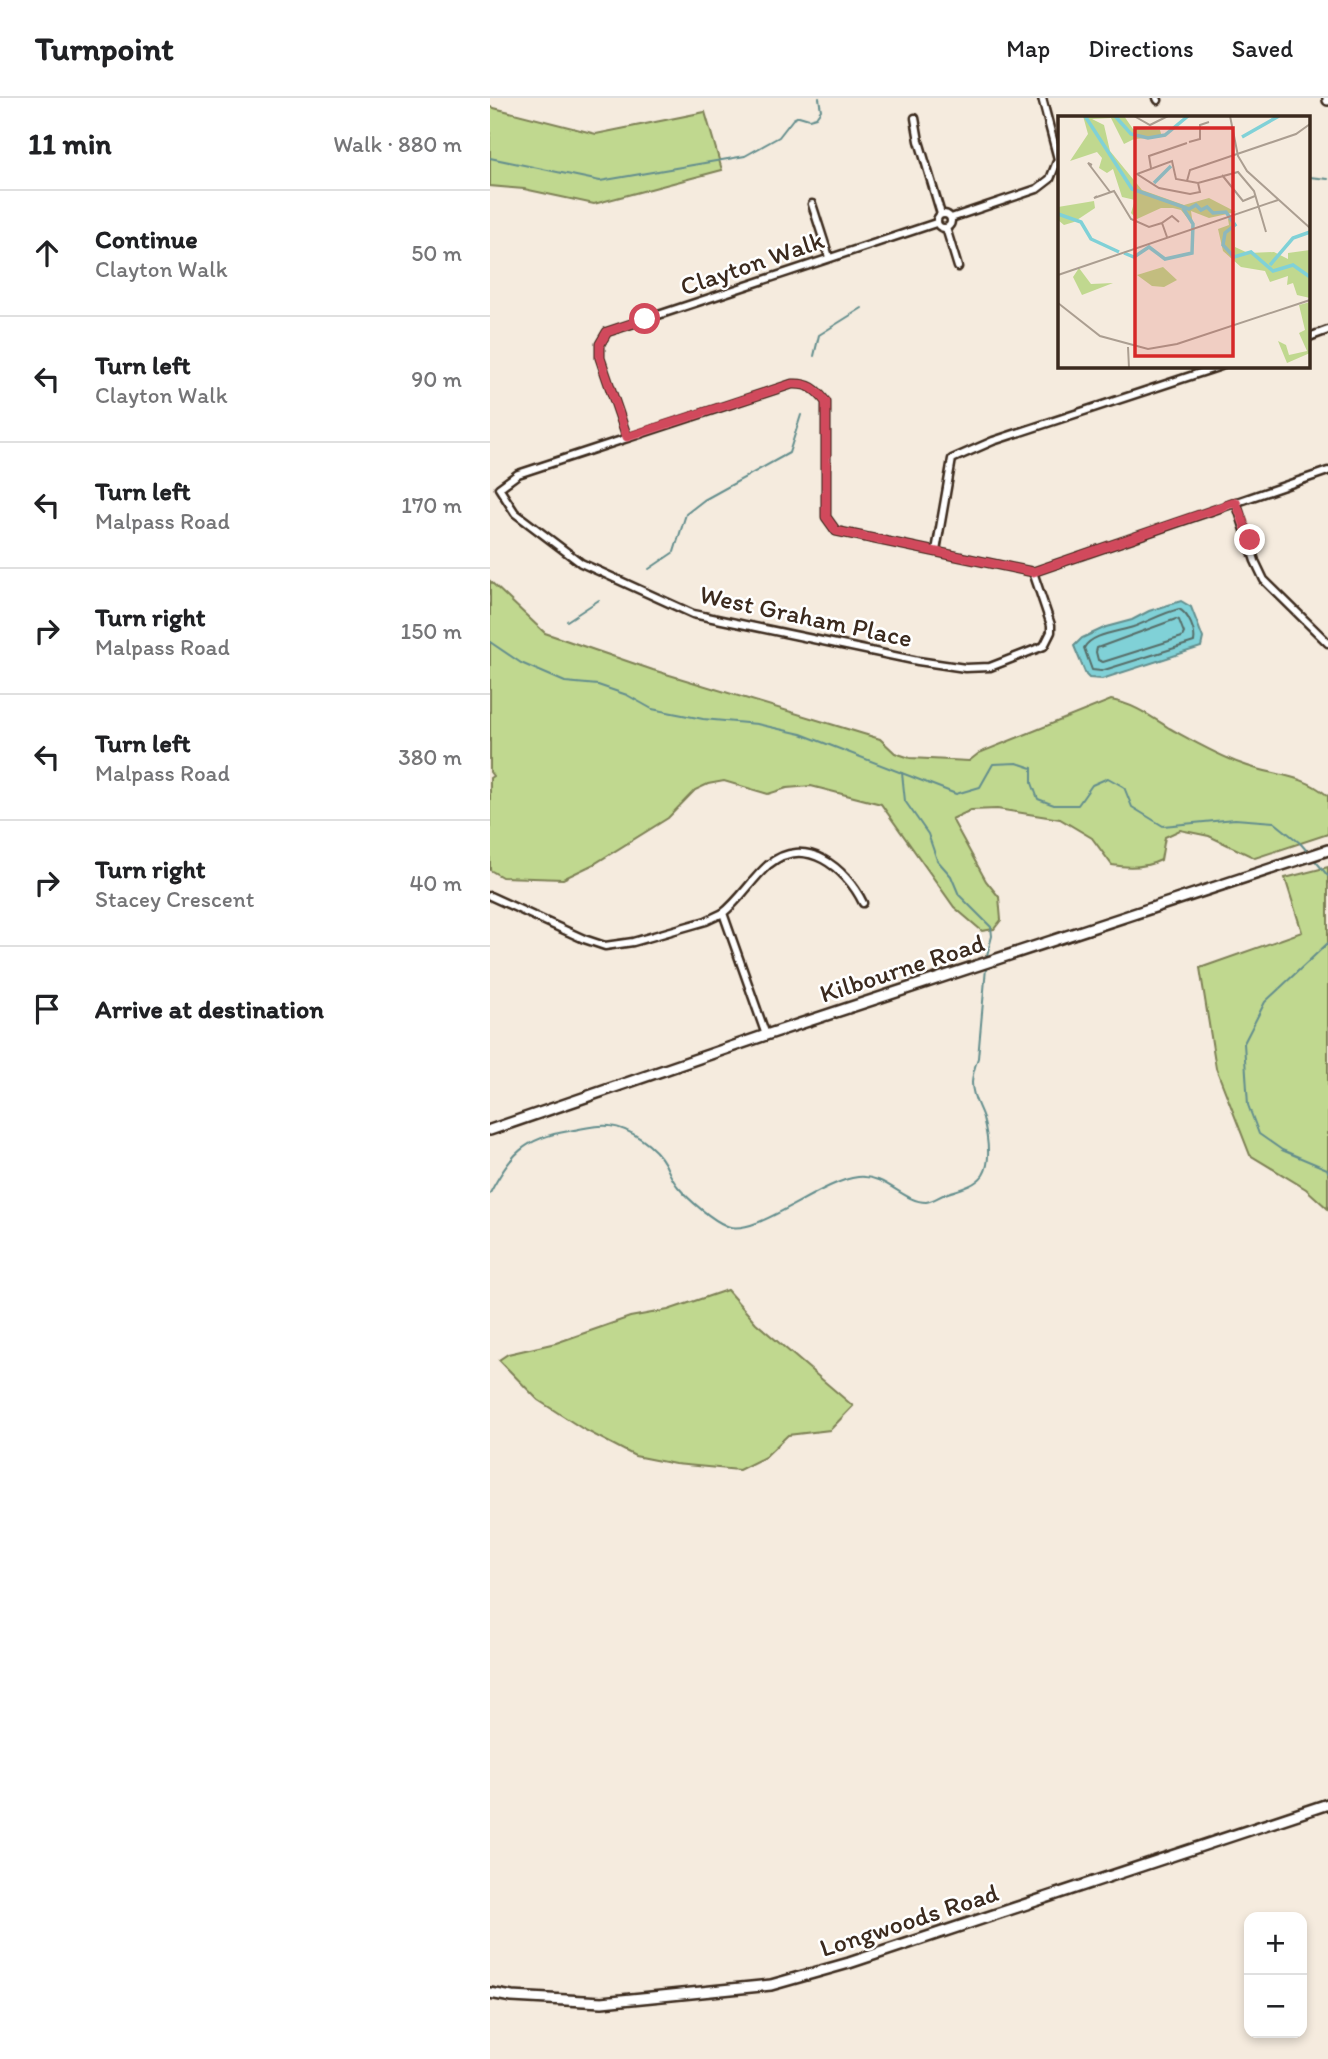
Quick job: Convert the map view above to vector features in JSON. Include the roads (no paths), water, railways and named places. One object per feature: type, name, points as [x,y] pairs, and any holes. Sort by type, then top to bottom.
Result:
[{"type":"street","points":[[951,218],[1037,189],[1050,179],[1058,159],[1042,98]]},
{"type":"street","points":[[915,118],[919,142],[941,214]]},
{"type":"street","points":[[811,204],[829,257]]},
{"type":"street","points":[[946,228],[936,223],[937,217],[947,214],[951,218]]},
{"type":"street","points":[[946,228],[951,218]]},
{"type":"street","name":"Clayton Walk","points":[[627,437],[600,358],[600,344],[607,332],[936,223]]},
{"type":"street","points":[[946,228],[958,267]]},
{"type":"street","points":[[1310,337],[1328,330]]},
{"type":"street","points":[[936,551],[952,459],[993,442],[1216,368]]},
{"type":"street","points":[[627,437],[792,384],[805,383],[817,390],[826,402],[826,517],[836,531],[1033,572],[1328,471]]},
{"type":"street","name":"West Graham Place","points":[[627,437],[518,474],[499,488],[515,513],[580,563],[693,614],[918,660],[965,668],[990,667],[1044,646],[1051,632],[1033,572]]},
{"type":"street","points":[[1236,502],[1264,580],[1328,643]]},
{"type":"street","name":"Kilbourne Road","points":[[490,1130],[766,1035],[1328,850]]},
{"type":"street","points":[[490,896],[605,946],[633,942],[706,921],[733,906],[767,866],[783,856],[807,852],[828,861],[847,878],[863,903]]},
{"type":"street","points":[[723,913],[766,1035]]},
{"type":"street","name":"Longwoods Road","points":[[490,1993],[512,1997],[602,2002],[771,1985],[849,1963],[1328,1804]]},
{"type":"water","points":[[1181,601],[1191,607],[1203,638],[1201,647],[1102,679],[1089,678],[1086,675],[1074,646],[1082,638]]},
{"type":"waterway","points":[[490,158],[600,181],[745,156],[779,137],[793,119],[799,116],[809,119],[816,117],[821,110],[819,98]]},
{"type":"waterway","points":[[1310,177],[1328,179]]},
{"type":"waterway","points":[[814,356],[819,335],[862,308]]},
{"type":"waterway","points":[[649,569],[674,552],[686,514],[704,500],[789,453],[801,415]]},
{"type":"waterway","points":[[567,621],[599,600]]},
{"type":"waterway","points":[[490,642],[521,663],[565,682],[598,685],[627,695],[652,709],[703,719],[757,724],[801,734],[956,794],[980,787],[993,764],[1017,763],[1032,768],[1032,783],[1038,799],[1054,805],[1078,805],[1092,785],[1108,778],[1124,787],[1132,807],[1163,826],[1235,819],[1274,822],[1307,851]]},
{"type":"waterway","points":[[902,773],[905,801],[928,834],[937,860],[951,876],[959,895],[991,927],[992,936],[986,959]]},
{"type":"waterway","points":[[1313,858],[1328,876]]},
{"type":"waterway","points":[[1328,943],[1265,1002],[1244,1043],[1248,1105],[1259,1134],[1282,1150],[1327,1169],[1328,1172]]},
{"type":"waterway","points":[[490,1193],[504,1168],[520,1150],[540,1138],[605,1126],[626,1130],[649,1145],[661,1158],[674,1182],[694,1203],[721,1223],[739,1228],[771,1217],[825,1188],[858,1177],[877,1180],[910,1198],[926,1202],[968,1186],[983,1175],[988,1155],[985,1124],[972,1088],[978,1058],[986,968]]}]
